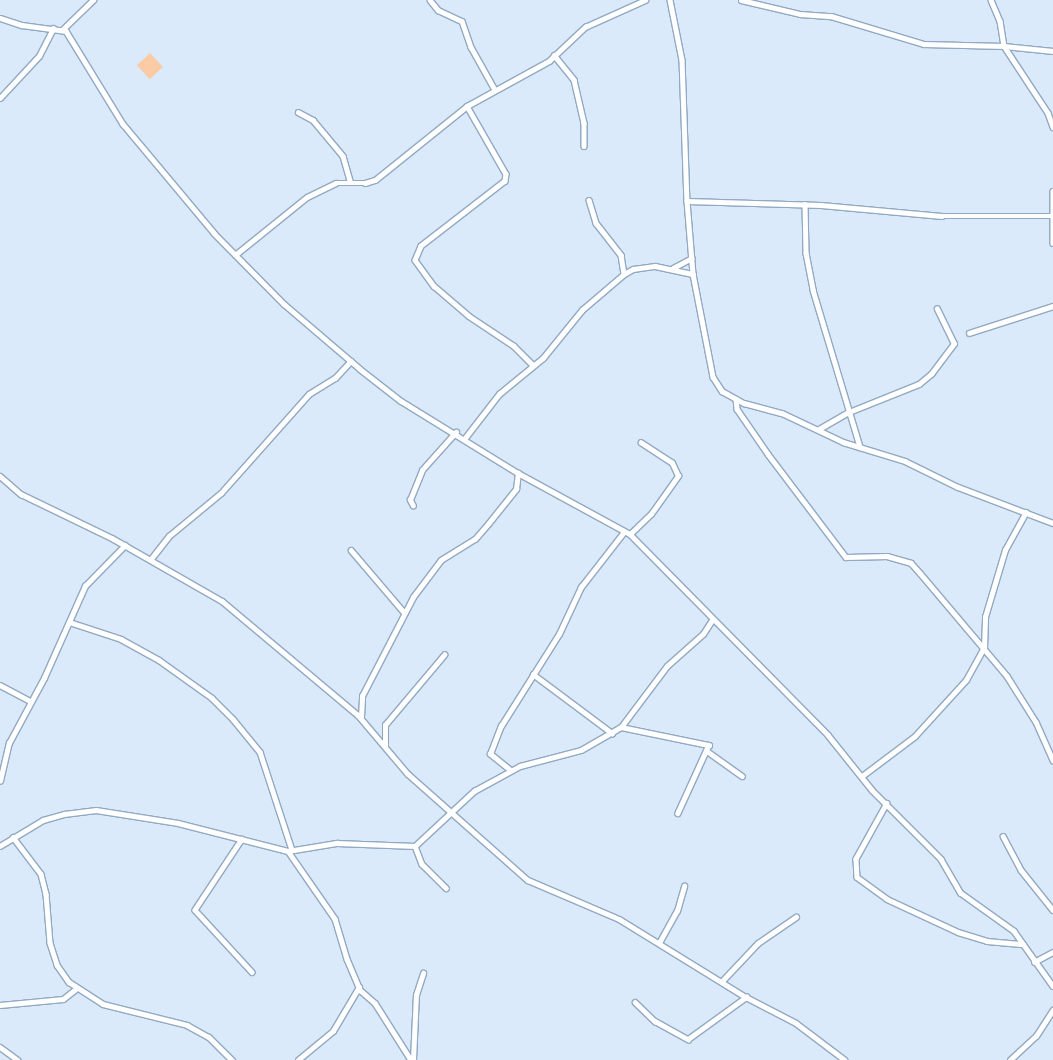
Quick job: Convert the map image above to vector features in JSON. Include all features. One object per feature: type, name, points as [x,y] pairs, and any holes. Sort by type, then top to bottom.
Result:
[{"type":"street","points":[[0,18],[22,25],[63,29],[93,0]]},
{"type":"street","points":[[430,0],[438,10],[462,21],[471,47],[494,90]]},
{"type":"street","points":[[235,255],[307,197],[328,185],[350,181],[365,184],[380,177],[467,106],[554,55],[585,27],[645,0]]},
{"type":"street","points":[[670,0],[681,44],[687,200],[693,274],[713,377],[722,391],[736,399],[782,413],[860,446],[905,461],[958,487],[1053,523]]},
{"type":"street","points":[[741,0],[800,14],[831,16],[924,44],[1004,46],[1053,51]]},
{"type":"street","points":[[992,0],[1000,21],[1004,46],[1048,113],[1053,127]]},
{"type":"street","points":[[0,98],[39,56],[52,28]]},
{"type":"street","points":[[63,29],[132,136],[235,255],[284,304],[401,401],[456,432],[518,472],[630,534],[712,620],[788,693],[862,776],[941,859],[961,893],[1006,923],[1053,986]]},
{"type":"street","points":[[554,55],[574,80],[584,124],[584,146]]},
{"type":"street","points":[[467,106],[506,174],[505,181],[421,246],[415,260],[426,277],[459,307],[514,346],[533,364]]},
{"type":"street","points":[[298,112],[313,120],[343,156],[350,181]]},
{"type":"street","points":[[1053,191],[1053,243]]},
{"type":"street","points":[[589,200],[596,223],[621,255],[624,274]]},
{"type":"street","points":[[687,200],[805,204],[942,216],[1052,216]]},
{"type":"street","points":[[805,204],[806,253],[813,290],[860,446]]},
{"type":"street","points":[[673,268],[692,258]]},
{"type":"street","points":[[465,438],[499,394],[533,364],[543,358],[567,326],[597,295],[624,274],[633,269],[673,268],[693,274]]},
{"type":"street","points":[[969,333],[1026,312],[1053,306]]},
{"type":"street","points":[[819,429],[849,412],[919,384],[931,374],[954,344],[937,309]]},
{"type":"street","points":[[151,559],[169,536],[221,494],[309,394],[335,378],[351,361]]},
{"type":"street","points":[[736,399],[737,409],[768,454],[846,556],[888,556],[911,563],[984,648],[1036,722],[1053,760]]},
{"type":"street","points":[[413,506],[410,500],[422,470],[456,432]]},
{"type":"street","points":[[630,534],[652,514],[678,476],[672,463],[641,443]]},
{"type":"street","points":[[361,717],[362,696],[403,611],[440,560],[475,539],[488,524],[516,489],[518,472]]},
{"type":"street","points":[[0,476],[21,494],[125,545],[222,601],[361,717],[385,749],[451,813],[528,880],[618,919],[723,980],[746,996],[796,1023],[845,1060]]},
{"type":"street","points":[[862,776],[889,758],[939,712],[966,680],[984,648],[985,617],[1005,550],[1026,512]]},
{"type":"street","points":[[511,770],[490,754],[501,726],[559,634],[581,587],[624,532]]},
{"type":"street","points":[[0,781],[9,743],[85,586],[125,545]]},
{"type":"street","points":[[351,550],[403,611]]},
{"type":"street","points":[[0,844],[56,816],[96,810],[178,823],[290,850],[337,844],[415,846],[474,791],[511,770],[581,750],[621,728],[667,666],[703,634],[712,620]]},
{"type":"street","points":[[69,622],[121,639],[159,660],[212,698],[260,752],[290,850],[336,919],[359,987],[375,1003],[412,1060]]},
{"type":"street","points":[[385,749],[385,725],[444,655]]},
{"type":"street","points":[[533,674],[612,733]]},
{"type":"street","points":[[0,685],[30,701]]},
{"type":"street","points":[[621,728],[707,743],[707,751],[678,813]]},
{"type":"street","points":[[707,751],[742,776]]},
{"type":"street","points":[[887,803],[856,859],[856,877],[887,899],[958,932],[987,941],[1023,944]]},
{"type":"street","points":[[1004,836],[1021,870],[1053,910]]},
{"type":"street","points":[[13,837],[40,874],[46,894],[50,943],[56,965],[77,988],[103,1004],[187,1025],[208,1037],[232,1060]]},
{"type":"street","points":[[242,839],[195,910],[252,972]]},
{"type":"street","points":[[415,846],[422,864],[446,888]]},
{"type":"street","points":[[659,943],[677,911],[684,886]]},
{"type":"street","points":[[723,980],[758,943],[796,917]]},
{"type":"street","points":[[1034,962],[1053,952]]},
{"type":"street","points":[[412,1060],[416,995],[423,972]]},
{"type":"street","points":[[298,1060],[333,1031],[359,987]]},
{"type":"street","points":[[0,1005],[63,999],[77,988]]},
{"type":"street","points":[[635,1002],[656,1021],[688,1038],[746,996]]},
{"type":"street","points":[[1010,1060],[1036,1036],[1053,1010]]},
{"type":"street","points":[[0,1047],[18,1060]]},
{"type":"shaded area","points":[[150,53],[163,67],[150,79],[137,65]]}]
